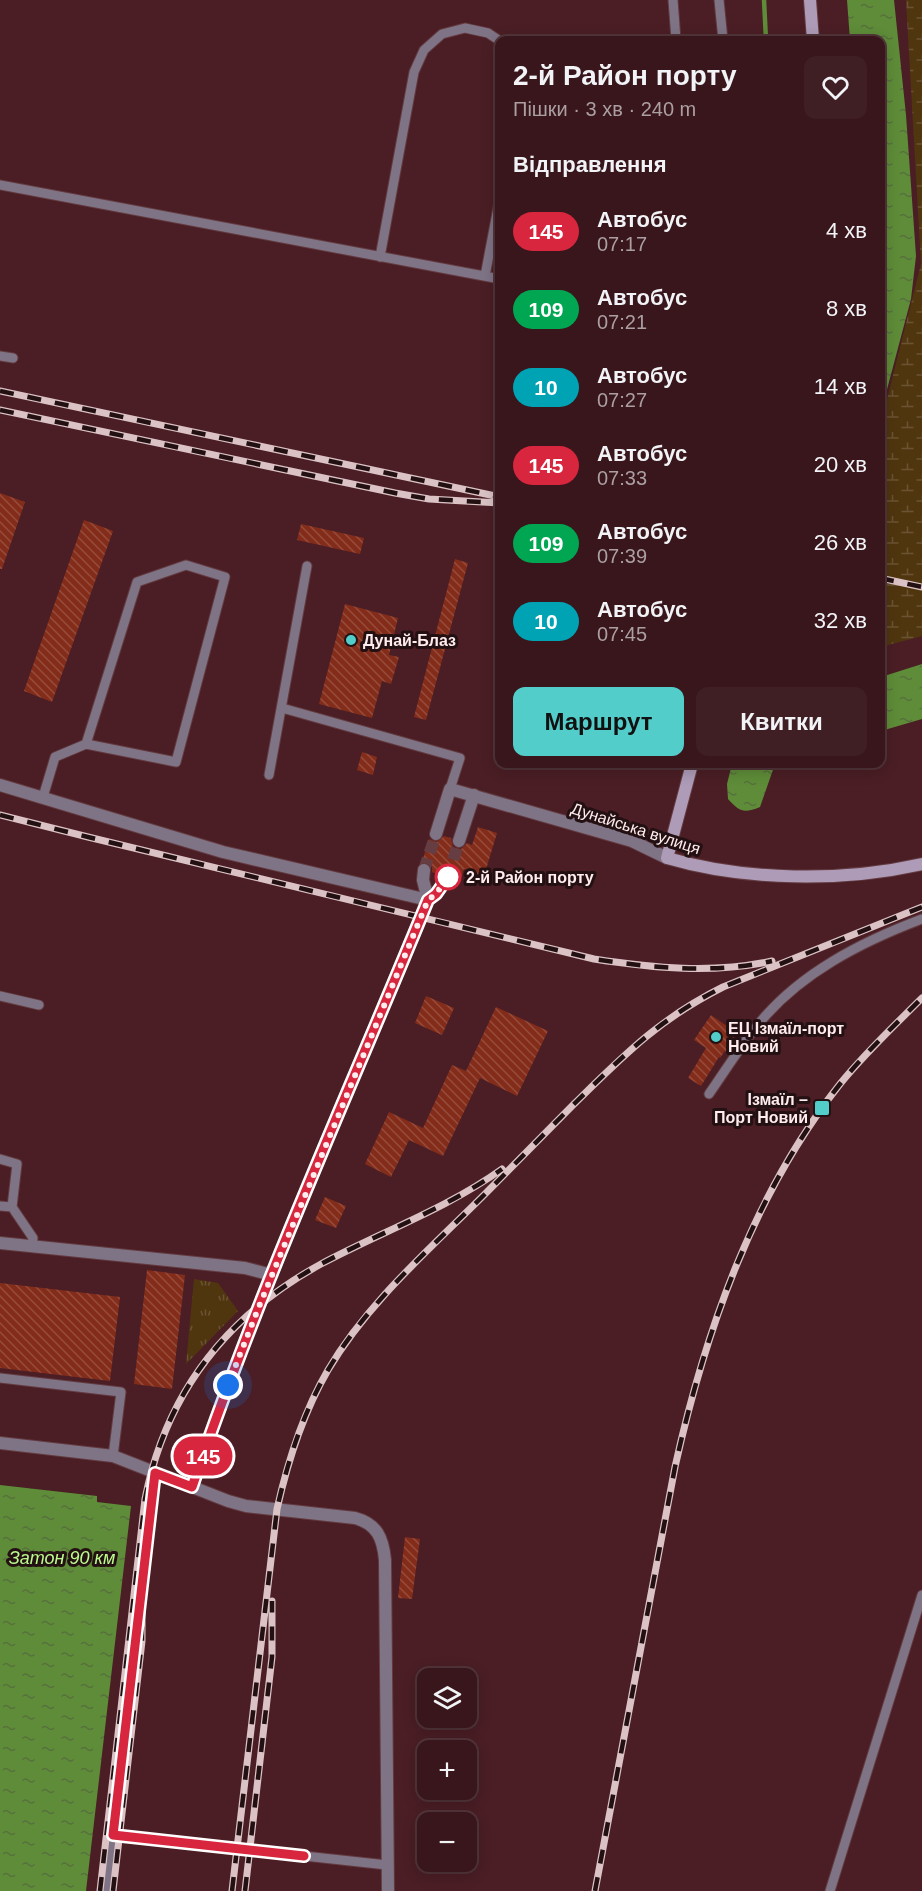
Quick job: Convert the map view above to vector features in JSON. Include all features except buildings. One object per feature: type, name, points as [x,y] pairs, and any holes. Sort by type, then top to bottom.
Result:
[{"type":"street","points":[[810,0],[813,36]]},
{"type":"street","points":[[667,858],[691,768]]},
{"type":"street","points":[[0,784],[223,852],[428,900]]},
{"type":"street","points":[[436,834],[450,789]]},
{"type":"street","name":"Дунайська вулиця","points":[[450,789],[632,841],[667,858],[702,867],[770,875],[840,875],[922,864]]},
{"type":"street","points":[[459,841],[474,795]]},
{"type":"street","points":[[424,870],[423,880],[428,900]]},
{"type":"street","points":[[192,1487],[236,1364],[428,900],[436,894],[448,877]]},
{"type":"street","points":[[0,1243],[245,1268],[272,1275]]},
{"type":"street","points":[[0,1443],[113,1456],[228,1501],[246,1506],[363,1520],[378,1531],[385,1560],[388,1891]]},
{"type":"lane","points":[[673,0],[676,36]]},
{"type":"lane","points":[[720,0],[723,36]]},
{"type":"lane","points":[[380,257],[414,72],[424,50],[442,34],[465,28],[488,33],[495,38]]},
{"type":"lane","points":[[0,185],[495,278]]},
{"type":"lane","points":[[485,276],[495,223]]},
{"type":"lane","points":[[0,356],[13,358]]},
{"type":"lane","points":[[43,797],[55,757],[86,744],[176,762],[225,577],[186,565],[137,582],[86,744]]},
{"type":"lane","points":[[269,776],[308,566]]},
{"type":"lane","points":[[282,708],[460,758],[450,789]]},
{"type":"lane","points":[[709,1094],[757,1025],[786,994],[819,969],[857,948],[922,919]]},
{"type":"lane","points":[[0,996],[39,1005]]},
{"type":"lane","points":[[0,1159],[17,1164],[12,1207],[33,1238],[32,1246]]},
{"type":"lane","points":[[0,1206],[12,1207]]},
{"type":"lane","points":[[0,1378],[121,1392],[113,1456]]},
{"type":"lane","points":[[106,1891],[155,1473]]},
{"type":"lane","points":[[830,1891],[922,1595]]},
{"type":"lane","points":[[113,1835],[387,1865]]},
{"type":"green space","points":[[906,0],[922,0],[922,636],[885,646],[885,407],[921,264]]},
{"type":"green space","points":[[194,1279],[218,1283],[238,1311],[186,1364]]},
{"type":"water","points":[[847,0],[894,0],[906,115],[916,256],[911,299],[885,397],[885,36],[850,36]]},
{"type":"water","points":[[922,664],[922,719],[885,730],[885,676]]},
{"type":"water","points":[[731,768],[774,768],[760,807],[745,811],[735,806],[728,799],[727,784]]},
{"type":"water","name":"Затон 90 км","points":[[0,1485],[97,1496],[97,1502],[131,1506],[86,1891],[0,1891]]},
{"type":"waterway","points":[[764,0],[766,36]]},
{"type":"tunnel","points":[[424,870],[436,834]]},
{"type":"tunnel","points":[[448,877],[459,841]]},
{"type":"railway","points":[[0,391],[495,496]]},
{"type":"railway","points":[[0,410],[395,493],[429,499],[495,503]]},
{"type":"railway","points":[[885,579],[922,587]]},
{"type":"railway","points":[[0,815],[594,959],[683,968],[728,967],[772,961]]},
{"type":"railway","points":[[232,1891],[277,1509],[291,1455],[304,1420],[319,1386],[344,1345],[401,1277],[609,1070],[661,1025],[723,987],[922,907]]},
{"type":"railway","points":[[595,1891],[675,1467],[687,1416],[717,1315],[757,1218],[809,1127],[840,1084],[922,998]]},
{"type":"railway","points":[[100,1891],[145,1499],[168,1425],[185,1392],[205,1361],[229,1333],[256,1308],[287,1285],[344,1252],[459,1196],[502,1169]]},
{"type":"railway","points":[[113,1891],[142,1641],[142,1585]]},
{"type":"railway","points":[[245,1891],[272,1657],[272,1601]]},
{"type":"bus line","name":"145","points":[[304,1856],[113,1835],[155,1473],[192,1487],[213,1425],[260,1304],[428,900],[443,886],[448,877]]},
{"type":"place","name":"Дунай-Блаз","points":[[351,640]]},
{"type":"place","name":"2-й Район порту","points":[[448,877]]},
{"type":"place","name":"ЕЦ Ізмаїл-порт Новий","points":[[716,1037]]},
{"type":"place","name":"Ізмаїл – Порт Новий","points":[[822,1108]]},
{"type":"route","points":[[228,1385],[428,900],[443,886],[448,877]]}]
